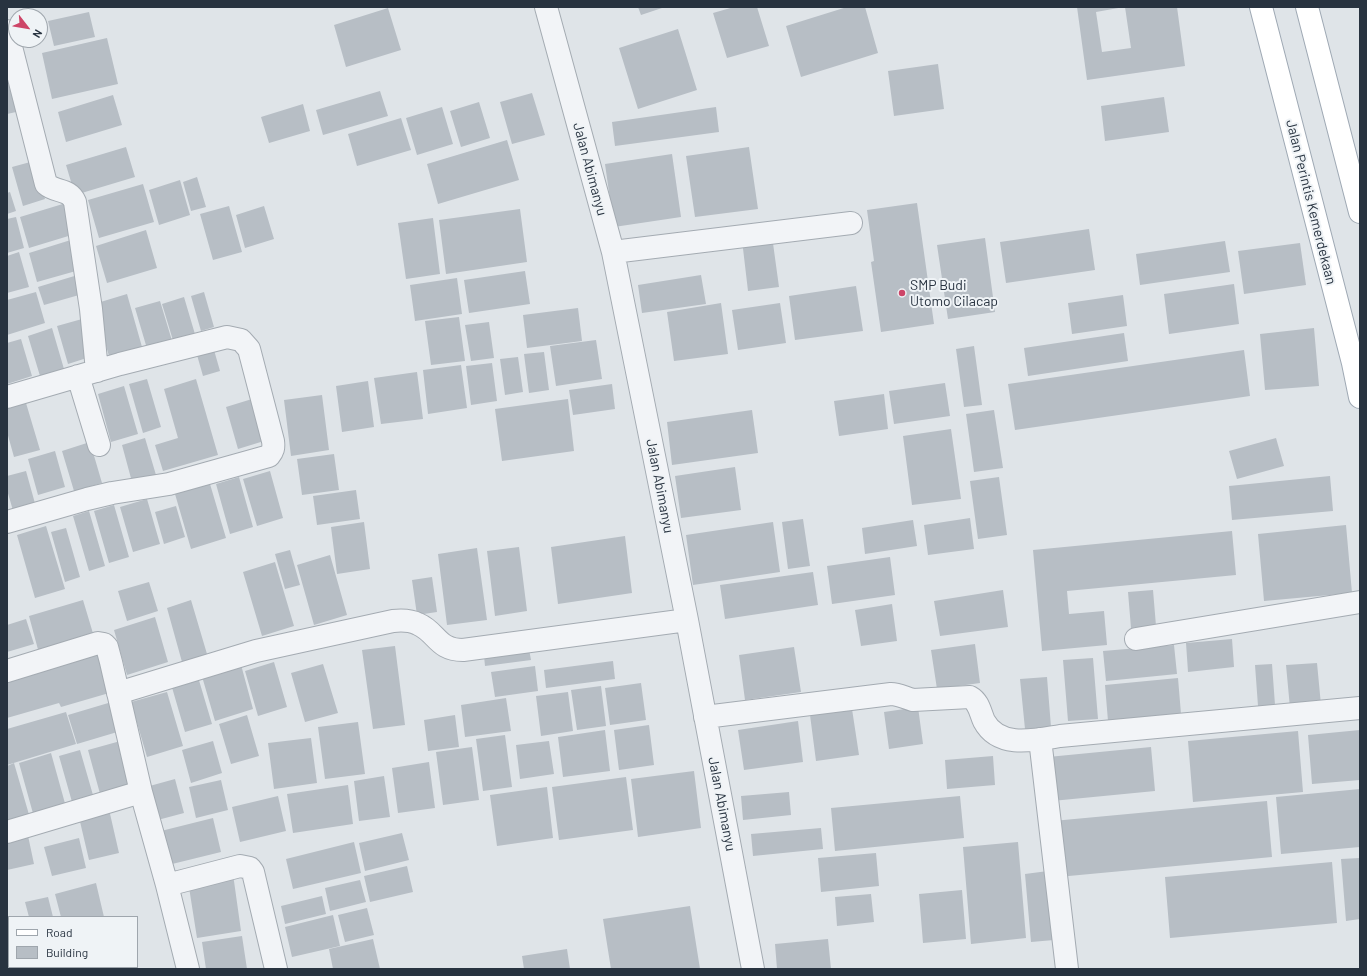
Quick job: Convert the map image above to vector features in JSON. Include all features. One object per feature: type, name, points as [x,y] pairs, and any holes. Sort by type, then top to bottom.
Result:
[{"type":"main road","name":"Jalan Perintis Kemerdekaan","points":[[1261,7],[1356,362],[1360,397]]},
{"type":"main road","points":[[1307,7],[1360,212]]},
{"type":"street","name":"Jalan Abimanyu","points":[[546,7],[613,252],[687,620],[753,969]]},
{"type":"street","points":[[7,31],[46,184],[53,189],[68,193],[72,196],[75,202],[91,309],[88,373],[99,445]]},
{"type":"street","points":[[613,252],[851,222]]},
{"type":"street","points":[[7,397],[120,364],[221,339],[233,338],[241,340],[249,349],[274,441],[273,452],[269,456],[169,484],[112,493],[7,522]]},
{"type":"street","points":[[1136,640],[1360,602]]},
{"type":"street","points":[[118,693],[256,651],[393,621],[408,620],[420,624],[447,648],[463,650],[687,620]]},
{"type":"street","points":[[7,671],[98,643],[104,644],[107,647],[141,792],[168,886],[188,969]]},
{"type":"street","points":[[705,717],[891,694],[899,694],[913,700],[970,697],[978,705],[987,727],[1000,736],[1041,749],[1068,735],[1360,708]]},
{"type":"street","points":[[1041,749],[1067,969]]},
{"type":"street","points":[[7,832],[141,792]]},
{"type":"street","points":[[168,886],[240,866],[250,868],[253,872],[276,969]]},
{"type":"building","points":[[638,7],[665,7],[641,15]]},
{"type":"building","points":[[734,7],[757,7],[769,46],[727,58],[713,13]]},
{"type":"building","points":[[847,7],[865,7],[878,53],[801,77],[786,26]]},
{"type":"building","points":[[1077,7],[1124,7],[1096,12],[1102,52],[1131,48],[1125,7],[1177,7],[1185,66],[1087,80]]},
{"type":"building","points":[[388,8],[401,50],[346,67],[334,25]]},
{"type":"building","points":[[89,12],[95,37],[54,46],[48,21]]},
{"type":"building","points":[[678,29],[697,90],[638,109],[619,48]]},
{"type":"building","points":[[107,38],[118,84],[52,99],[42,53]]},
{"type":"building","points":[[938,64],[944,109],[894,116],[888,71]]},
{"type":"building","points":[[7,78],[16,112],[7,114]]},
{"type":"building","points":[[380,91],[388,116],[323,135],[316,110]]},
{"type":"building","points":[[532,93],[545,135],[512,144],[500,102]]},
{"type":"building","points":[[113,95],[122,125],[66,142],[58,112]]},
{"type":"building","points":[[1164,97],[1169,132],[1105,141],[1101,106]]},
{"type":"building","points":[[479,102],[490,138],[461,147],[450,111]]},
{"type":"building","points":[[303,104],[310,131],[269,143],[261,117]]},
{"type":"building","points":[[442,107],[453,144],[417,155],[406,118]]},
{"type":"building","points":[[716,107],[719,132],[615,146],[612,122]]},
{"type":"building","points":[[401,118],[411,150],[357,166],[348,134]]},
{"type":"building","points":[[507,140],[519,180],[438,204],[427,164]]},
{"type":"building","points":[[126,147],[135,177],[75,195],[66,165]]},
{"type":"building","points":[[749,147],[758,209],[695,217],[686,156]]},
{"type":"building","points":[[672,154],[681,217],[614,227],[605,164]]},
{"type":"building","points":[[34,161],[45,199],[23,206],[12,167]]},
{"type":"building","points":[[197,177],[206,207],[191,211],[183,182]]},
{"type":"building","points":[[180,180],[190,215],[159,225],[149,190]]},
{"type":"building","points":[[143,184],[154,222],[99,238],[88,200]]},
{"type":"building","points":[[10,192],[16,211],[7,214],[7,193]]},
{"type":"building","points":[[66,203],[75,234],[29,248],[20,217]]},
{"type":"building","name":"SMP Budi Utomo Cilacap","points":[[917,203],[934,324],[881,332],[871,262],[874,261],[867,210]]},
{"type":"building","points":[[229,206],[242,252],[213,260],[200,214]]},
{"type":"building","points":[[264,206],[274,239],[245,248],[236,215]]},
{"type":"building","points":[[520,209],[527,262],[446,274],[439,220]]},
{"type":"building","points":[[16,217],[24,248],[7,253],[7,219]]},
{"type":"building","points":[[433,218],[440,274],[406,279],[398,223]]},
{"type":"building","points":[[1089,229],[1095,270],[1006,283],[1000,242]]},
{"type":"building","points":[[146,230],[157,268],[107,283],[96,246]]},
{"type":"building","points":[[772,236],[779,287],[748,291],[742,240]]},
{"type":"building","points":[[985,238],[995,312],[948,319],[937,245]]},
{"type":"building","points":[[74,239],[83,269],[37,282],[29,253]]},
{"type":"building","points":[[1225,241],[1230,272],[1140,285],[1136,254]]},
{"type":"building","points":[[1300,243],[1306,285],[1244,294],[1238,251]]},
{"type":"building","points":[[19,252],[29,287],[7,293],[7,256]]},
{"type":"building","points":[[525,271],[530,304],[469,313],[464,280]]},
{"type":"building","points":[[81,274],[86,293],[44,305],[38,287]]},
{"type":"building","points":[[701,275],[706,304],[642,313],[638,285]]},
{"type":"building","points":[[457,278],[462,314],[415,321],[410,285]]},
{"type":"building","points":[[1234,284],[1239,324],[1169,334],[1164,294]]},
{"type":"building","points":[[856,286],[863,331],[795,340],[789,296]]},
{"type":"building","points":[[36,292],[45,323],[7,335],[7,300]]},
{"type":"building","points":[[204,292],[214,327],[201,331],[191,296]]},
{"type":"building","points":[[127,294],[144,354],[111,363],[94,304]]},
{"type":"building","points":[[1123,295],[1127,326],[1072,334],[1068,303]]},
{"type":"building","points":[[184,297],[197,341],[175,347],[162,304]]},
{"type":"building","points":[[160,301],[173,344],[148,352],[135,308]]},
{"type":"building","points":[[721,303],[728,354],[674,361],[667,312]]},
{"type":"building","points":[[780,303],[786,343],[738,350],[732,310]]},
{"type":"building","points":[[578,308],[582,341],[527,348],[523,315]]},
{"type":"building","points":[[459,317],[465,361],[431,365],[425,321]]},
{"type":"building","points":[[82,319],[93,356],[68,364],[57,326]]},
{"type":"building","points":[[489,322],[494,358],[471,361],[465,325]]},
{"type":"building","points":[[52,328],[64,369],[40,376],[28,336]]},
{"type":"building","points":[[1314,328],[1319,386],[1265,390],[1260,334]]},
{"type":"building","points":[[1124,333],[1128,361],[1028,376],[1024,348]]},
{"type":"building","points":[[21,339],[32,376],[7,384],[7,343]]},
{"type":"building","points":[[596,340],[602,379],[556,386],[550,346]]},
{"type":"building","points":[[974,346],[982,405],[964,407],[956,349]]},
{"type":"building","points":[[214,350],[220,371],[203,376],[197,355]]},
{"type":"building","points":[[1244,350],[1250,396],[1015,430],[1008,384]]},
{"type":"building","points":[[544,352],[549,390],[529,393],[524,354]]},
{"type":"building","points":[[518,357],[523,392],[505,395],[500,359]]},
{"type":"building","points":[[492,363],[497,401],[471,405],[466,366]]},
{"type":"building","points":[[461,365],[467,408],[428,414],[423,370]]},
{"type":"building","points":[[417,372],[423,419],[381,424],[374,378]]},
{"type":"building","points":[[147,379],[161,427],[143,433],[129,384]]},
{"type":"building","points":[[196,379],[218,455],[163,471],[155,445],[178,438],[164,389]]},
{"type":"building","points":[[368,381],[374,427],[342,432],[336,386]]},
{"type":"building","points":[[945,383],[950,416],[894,424],[889,391]]},
{"type":"building","points":[[612,384],[615,409],[573,415],[569,390]]},
{"type":"building","points":[[124,386],[138,434],[111,442],[98,394]]},
{"type":"building","points":[[884,394],[888,429],[839,436],[834,401]]},
{"type":"building","points":[[322,395],[329,450],[291,456],[284,400]]},
{"type":"building","points":[[252,399],[264,441],[238,449],[226,407]]},
{"type":"building","points":[[568,399],[574,451],[502,461],[495,409]]},
{"type":"building","points":[[26,403],[40,450],[14,457],[7,432],[7,409]]},
{"type":"building","points":[[752,410],[758,453],[672,465],[667,422]]},
{"type":"building","points":[[994,410],[1003,468],[974,472],[966,414]]},
{"type":"building","points":[[951,429],[961,499],[912,505],[903,436]]},
{"type":"building","points":[[145,438],[156,475],[132,482],[122,445]]},
{"type":"building","points":[[1276,438],[1284,466],[1237,479],[1229,451]]},
{"type":"building","points":[[90,442],[102,483],[74,491],[62,451]]},
{"type":"building","points":[[55,451],[65,487],[38,495],[28,459]]},
{"type":"building","points":[[334,454],[339,490],[302,495],[297,459]]},
{"type":"building","points":[[735,467],[741,510],[681,518],[675,476]]},
{"type":"building","points":[[26,471],[36,507],[14,514],[7,490],[7,476]]},
{"type":"building","points":[[270,471],[283,518],[257,526],[243,479]]},
{"type":"building","points":[[1330,476],[1333,511],[1232,520],[1229,486]]},
{"type":"building","points":[[239,477],[253,527],[230,534],[216,484]]},
{"type":"building","points":[[999,477],[1007,535],[978,539],[970,481]]},
{"type":"building","points":[[210,484],[226,538],[191,549],[175,494]]},
{"type":"building","points":[[356,490],[360,519],[317,525],[313,496]]},
{"type":"building","points":[[147,499],[160,544],[133,552],[120,507]]},
{"type":"building","points":[[114,505],[129,557],[109,563],[94,511]]},
{"type":"building","points":[[176,506],[185,537],[164,544],[155,512]]},
{"type":"building","points":[[89,511],[105,566],[89,571],[73,516]]},
{"type":"building","points":[[970,518],[974,549],[928,555],[924,525]]},
{"type":"building","points":[[803,519],[810,566],[788,569],[782,522]]},
{"type":"building","points":[[913,520],[917,546],[865,554],[862,528]]},
{"type":"building","points":[[364,522],[370,569],[337,574],[331,527]]},
{"type":"building","points":[[773,522],[780,572],[693,585],[686,535]]},
{"type":"building","points":[[1346,525],[1352,593],[1264,601],[1258,534]]},
{"type":"building","points":[[46,526],[65,589],[35,598],[17,535]]},
{"type":"building","points":[[66,528],[80,577],[65,582],[51,532]]},
{"type":"building","points":[[1232,531],[1236,575],[1067,591],[1069,614],[1104,611],[1107,645],[1042,651],[1033,550]]},
{"type":"building","points":[[625,536],[632,593],[558,604],[551,547]]},
{"type":"building","points":[[519,547],[527,611],[495,616],[487,551]]},
{"type":"building","points":[[477,548],[487,620],[447,625],[438,554]]},
{"type":"building","points":[[290,550],[300,585],[285,589],[275,554]]},
{"type":"building","points":[[330,555],[347,615],[314,625],[297,565]]},
{"type":"building","points":[[890,557],[895,595],[832,604],[827,566]]},
{"type":"building","points":[[275,562],[294,626],[262,636],[243,572]]},
{"type":"building","points":[[813,572],[818,605],[725,619],[720,585]]},
{"type":"building","points":[[432,577],[437,612],[417,615],[412,580]]},
{"type":"building","points":[[149,582],[158,611],[127,621],[118,591]]},
{"type":"building","points":[[1003,590],[1008,627],[940,636],[934,601]]},
{"type":"building","points":[[1153,590],[1156,626],[1131,628],[1128,592]]},
{"type":"building","points":[[83,600],[95,640],[40,657],[29,616]]},
{"type":"building","points":[[191,600],[207,654],[182,662],[167,608]]},
{"type":"building","points":[[892,604],[897,641],[861,646],[855,610]]},
{"type":"building","points":[[155,617],[168,662],[127,675],[114,630]]},
{"type":"building","points":[[26,619],[34,644],[7,652],[7,625]]},
{"type":"building","points":[[1232,639],[1234,667],[1188,672],[1186,643]]},
{"type":"building","points":[[975,644],[980,683],[937,689],[931,650]]},
{"type":"building","points":[[1174,645],[1177,674],[1106,681],[1103,651]]},
{"type":"building","points":[[395,646],[405,725],[373,729],[362,650]]},
{"type":"building","points":[[794,647],[801,692],[745,700],[739,655]]},
{"type":"building","points":[[529,649],[531,660],[485,666],[484,656]]},
{"type":"building","points":[[103,650],[116,691],[61,707],[59,703],[7,718],[7,678]]},
{"type":"building","points":[[1093,658],[1098,719],[1068,721],[1063,660]]},
{"type":"building","points":[[240,661],[253,709],[215,721],[201,673]]},
{"type":"building","points":[[613,661],[615,679],[546,688],[544,670]]},
{"type":"building","points":[[274,662],[287,707],[258,716],[245,671]]},
{"type":"building","points":[[1317,663],[1321,705],[1290,708],[1286,665]]},
{"type":"building","points":[[323,664],[338,713],[305,722],[291,673]]},
{"type":"building","points":[[1272,664],[1275,705],[1258,706],[1255,665]]},
{"type":"building","points":[[535,666],[538,691],[495,697],[491,672]]},
{"type":"building","points":[[198,677],[212,724],[185,732],[171,684]]},
{"type":"building","points":[[1047,677],[1051,727],[1025,729],[1020,679]]},
{"type":"building","points":[[1178,678],[1181,714],[1108,721],[1105,685]]},
{"type":"building","points":[[641,683],[646,720],[610,725],[605,688]]},
{"type":"building","points":[[601,686],[606,726],[577,730],[571,690]]},
{"type":"building","points":[[167,692],[183,746],[147,757],[131,702]]},
{"type":"building","points":[[568,692],[573,731],[541,736],[536,696]]},
{"type":"building","points":[[506,698],[511,731],[465,737],[461,705]]},
{"type":"building","points":[[115,701],[124,730],[77,744],[68,715]]},
{"type":"building","points":[[918,707],[923,744],[889,749],[884,712]]},
{"type":"building","points":[[852,709],[859,755],[816,761],[810,715]]},
{"type":"building","points":[[66,712],[76,744],[7,765],[7,729]]},
{"type":"building","points":[[247,715],[259,756],[231,764],[219,724]]},
{"type":"building","points":[[455,715],[459,747],[428,751],[424,720]]},
{"type":"building","points":[[798,721],[803,762],[744,770],[738,730]]},
{"type":"building","points":[[358,722],[365,774],[325,779],[318,727]]},
{"type":"building","points":[[649,725],[654,765],[619,770],[614,730]]},
{"type":"building","points":[[605,730],[610,771],[563,777],[558,737]]},
{"type":"building","points":[[1360,730],[1360,780],[1312,784],[1308,735]]},
{"type":"building","points":[[1298,731],[1303,792],[1193,802],[1188,741]]},
{"type":"building","points":[[505,735],[512,787],[483,791],[476,739]]},
{"type":"building","points":[[311,738],[317,783],[274,789],[268,743]]},
{"type":"building","points":[[124,740],[139,790],[102,801],[88,750]]},
{"type":"building","points":[[213,741],[222,773],[191,783],[182,750]]},
{"type":"building","points":[[549,741],[554,774],[520,779],[516,745]]},
{"type":"building","points":[[472,747],[479,800],[443,805],[436,752]]},
{"type":"building","points":[[1151,747],[1155,791],[1052,801],[1048,757]]},
{"type":"building","points":[[80,750],[95,802],[74,809],[59,756]]},
{"type":"building","points":[[51,753],[66,807],[34,817],[19,763]]},
{"type":"building","points":[[993,756],[995,785],[947,789],[945,760]]},
{"type":"building","points":[[429,762],[435,808],[398,813],[392,768]]},
{"type":"building","points":[[14,763],[30,818],[7,825],[7,766]]},
{"type":"building","points":[[694,771],[701,828],[638,837],[631,779]]},
{"type":"building","points":[[384,776],[390,817],[359,821],[354,781]]},
{"type":"building","points":[[626,777],[633,830],[559,840],[552,787]]},
{"type":"building","points":[[175,779],[184,813],[154,821],[146,787]]},
{"type":"building","points":[[221,780],[228,810],[196,818],[189,787]]},
{"type":"building","points":[[348,785],[353,824],[293,833],[287,794]]},
{"type":"building","points":[[547,787],[553,838],[497,846],[490,795]]},
{"type":"building","points":[[1360,789],[1360,847],[1281,854],[1276,797]]},
{"type":"building","points":[[789,792],[791,815],[743,820],[741,796]]},
{"type":"building","points":[[278,796],[286,831],[240,842],[232,807]]},
{"type":"building","points":[[960,796],[964,838],[835,851],[831,808]]},
{"type":"building","points":[[1267,801],[1272,857],[1058,877],[1053,821]]},
{"type":"building","points":[[108,805],[119,853],[89,860],[78,813]]},
{"type":"building","points":[[213,818],[221,852],[168,865],[161,831]]},
{"type":"building","points":[[821,828],[823,849],[753,856],[751,834]]},
{"type":"building","points":[[27,831],[34,864],[7,870],[7,836]]},
{"type":"building","points":[[402,833],[409,860],[365,871],[359,843]]},
{"type":"building","points":[[79,838],[86,868],[52,876],[44,847]]},
{"type":"building","points":[[354,842],[361,873],[293,889],[286,859]]},
{"type":"building","points":[[1018,842],[1026,938],[971,944],[963,847]]},
{"type":"building","points":[[876,853],[879,886],[821,892],[818,858]]},
{"type":"building","points":[[1360,858],[1360,919],[1346,921],[1341,859]]},
{"type":"building","points":[[1332,862],[1337,923],[1170,938],[1165,877]]},
{"type":"building","points":[[407,866],[413,892],[370,902],[364,876]]},
{"type":"building","points":[[1048,871],[1054,940],[1031,942],[1025,874]]},
{"type":"building","points":[[233,874],[241,931],[197,938],[188,881]]},
{"type":"building","points":[[360,880],[366,902],[330,911],[325,888]]},
{"type":"building","points":[[96,883],[104,916],[61,916],[55,894]]},
{"type":"building","points":[[962,890],[966,939],[923,943],[919,894]]},
{"type":"building","points":[[871,894],[874,922],[837,926],[835,897]]},
{"type":"building","points":[[322,896],[326,914],[285,924],[281,906]]},
{"type":"building","points":[[48,897],[53,916],[29,916],[25,902]]},
{"type":"building","points":[[690,906],[700,969],[611,969],[603,919]]},
{"type":"building","points":[[367,908],[374,935],[345,942],[338,915]]},
{"type":"building","points":[[333,915],[340,946],[292,957],[285,927]]},
{"type":"building","points":[[242,936],[247,969],[206,969],[202,942]]},
{"type":"building","points":[[373,939],[380,969],[333,969],[329,949]]},
{"type":"building","points":[[828,939],[831,969],[777,969],[775,944]]},
{"type":"building","points":[[567,949],[570,969],[524,969],[522,956]]},
{"type":"place","name":"SMP Budi Utomo Cilacap","points":[[902,293]]}]
